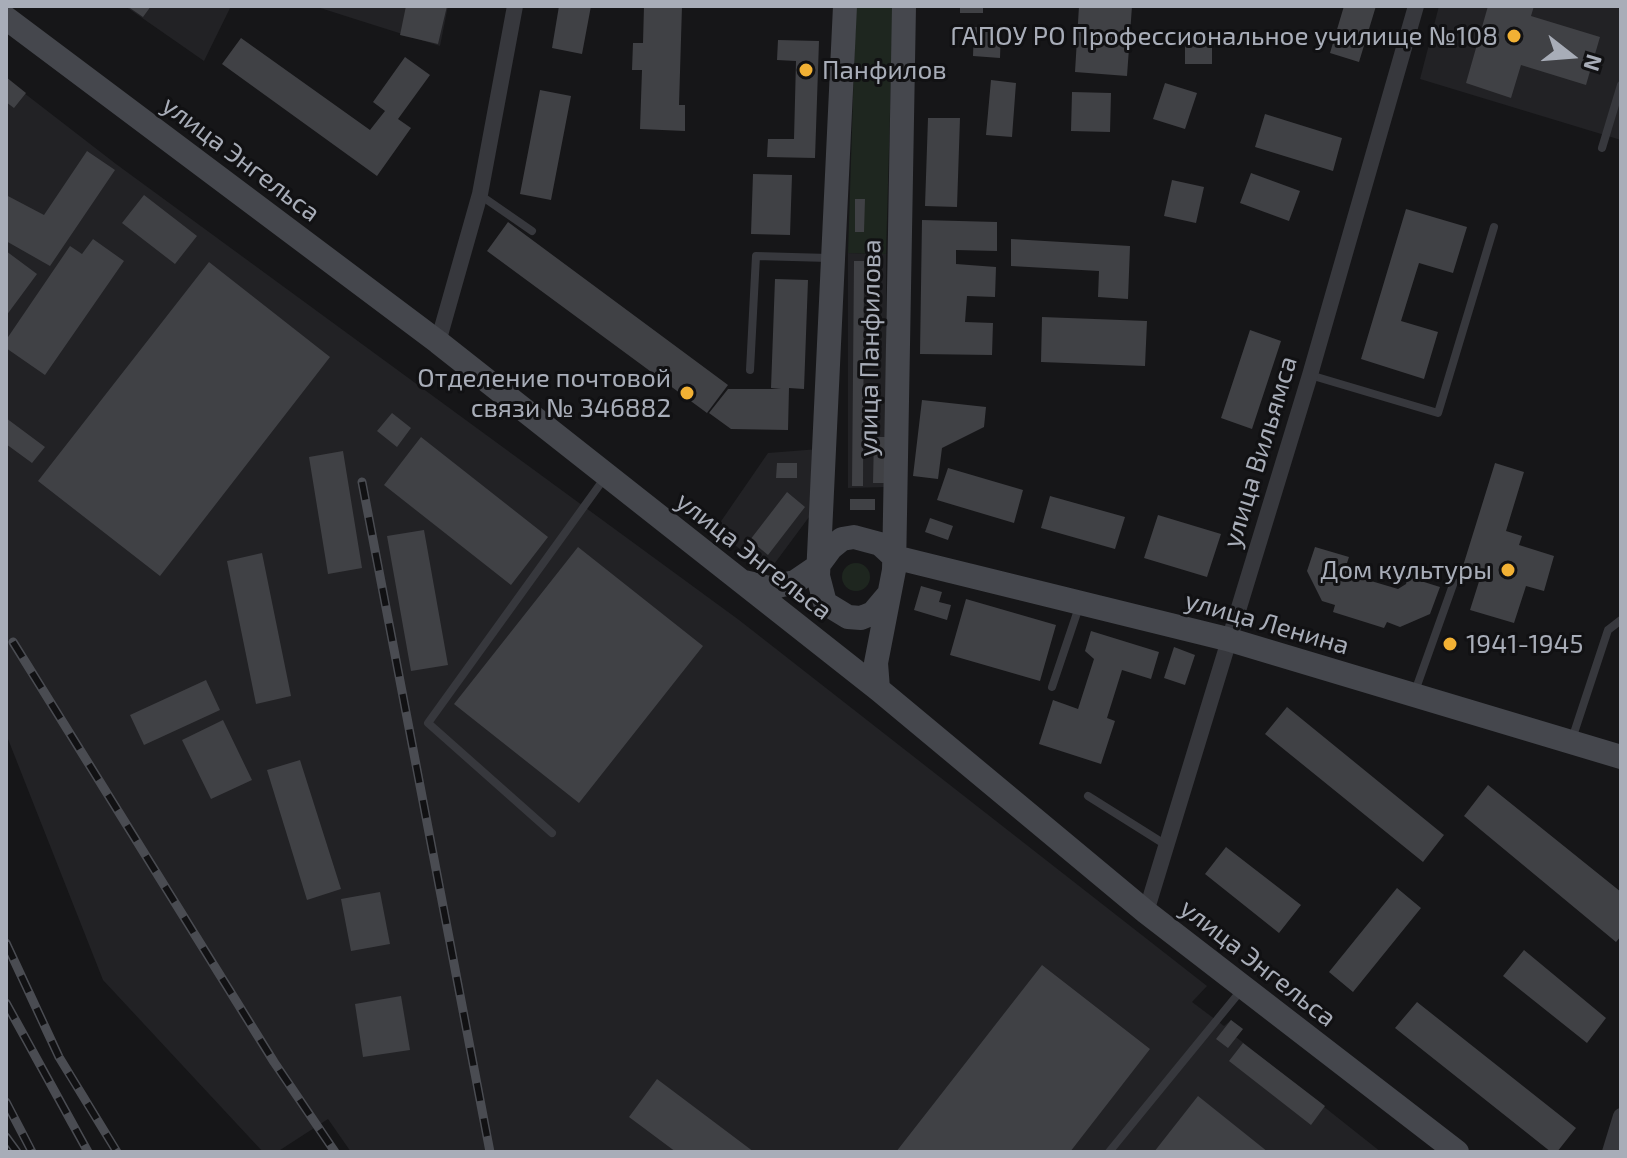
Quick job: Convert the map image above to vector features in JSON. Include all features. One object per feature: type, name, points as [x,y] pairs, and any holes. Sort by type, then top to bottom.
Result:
[{"type":"street","points":[[438,342],[480,194],[515,6]]},
{"type":"street","name":"улица Панфилова","points":[[815,640],[811,606],[819,569],[845,6]]},
{"type":"street","name":"улица Панфилова","points":[[878,689],[876,663],[892,588],[894,557],[904,6]]},
{"type":"street","name":"улица Вильямса","points":[[1146,912],[1310,375],[1416,6]]},
{"type":"street","name":"улица Энгельса","points":[[6,18],[438,342],[878,689],[1146,912],[1457,1152]]},
{"type":"street","points":[[738,580],[769,588],[783,586],[819,569],[831,548],[842,539],[854,537],[880,544],[894,557]]},
{"type":"street","name":"улица Ленина","points":[[894,557],[1227,639],[1621,757]]},
{"type":"street","points":[[819,569],[825,603],[848,617],[861,618],[873,613],[892,588]]},
{"type":"street","points":[[1610,1152],[1621,1116]]},
{"type":"lane","points":[[1602,148],[1621,85]]},
{"type":"lane","points":[[480,194],[532,231]]},
{"type":"lane","points":[[1310,375],[1438,413],[1494,227]]},
{"type":"lane","points":[[750,370],[756,256],[834,258]]},
{"type":"lane","points":[[552,833],[428,723],[606,476]]},
{"type":"lane","points":[[1414,695],[1454,582]]},
{"type":"lane","points":[[1052,687],[1081,603]]},
{"type":"lane","points":[[1571,742],[1608,630],[1621,620]]},
{"type":"lane","points":[[1088,796],[1166,845]]},
{"type":"lane","points":[[1109,1152],[1244,987]]},
{"type":"shaded area","points":[[125,6],[231,6],[204,61]]},
{"type":"shaded area","points":[[314,6],[448,6],[440,46]]},
{"type":"shaded area","points":[[856,6],[893,6],[886,254],[848,253]]},
{"type":"shaded area","points":[[1439,6],[1621,6],[1621,140],[1420,79]]},
{"type":"shaded area","points":[[6,79],[116,164],[739,620],[1207,986],[1192,1002],[1224,1026],[1231,1020],[1243,1029],[1236,1037],[1381,1152],[351,1152],[328,1119],[277,1152],[263,1152],[103,980],[6,734]]},
{"type":"shaded area","points":[[848,253],[886,254],[887,487],[848,488]]},
{"type":"shaded area","points":[[819,449],[815,509],[769,571],[715,530],[768,453]]},
{"type":"shaded area","points":[[856,563],[866,567],[870,577],[866,587],[856,591],[846,587],[842,577],[846,567]]},
{"type":"building","points":[[127,6],[151,6],[143,17]]},
{"type":"building","points":[[406,6],[447,6],[438,44],[400,35]]},
{"type":"building","points":[[559,6],[591,6],[582,54],[552,48]]},
{"type":"building","points":[[644,6],[682,6],[679,105],[685,105],[685,131],[640,129],[642,70],[632,70],[633,43],[643,43]]},
{"type":"building","points":[[960,6],[983,6],[983,13],[960,13]]},
{"type":"building","points":[[1079,6],[1132,6],[1127,76],[1075,72]]},
{"type":"building","points":[[1344,6],[1376,6],[1359,62],[1330,53]]},
{"type":"building","points":[[1488,6],[1534,6],[1531,16],[1600,37],[1586,85],[1521,65],[1511,98],[1466,83]]},
{"type":"building","points":[[974,27],[1001,28],[1000,58],[973,56]]},
{"type":"building","points":[[1185,34],[1212,34],[1212,64],[1185,64]]},
{"type":"building","points":[[241,38],[370,130],[385,111],[373,102],[405,57],[430,75],[398,119],[411,128],[377,176],[222,64]]},
{"type":"building","points":[[778,40],[819,41],[815,158],[767,157],[768,139],[794,139],[796,61],[777,60]]},
{"type":"building","points":[[6,77],[26,93],[14,108],[6,102]]},
{"type":"building","points":[[991,80],[1016,83],[1012,137],[986,135]]},
{"type":"building","points":[[1165,83],[1197,93],[1185,129],[1153,119]]},
{"type":"building","points":[[540,90],[571,96],[551,200],[520,194]]},
{"type":"building","points":[[1072,92],[1111,93],[1110,132],[1071,131]]},
{"type":"building","points":[[1265,114],[1342,138],[1333,171],[1255,147]]},
{"type":"building","points":[[928,118],[960,118],[957,207],[925,206]]},
{"type":"building","points":[[87,151],[115,170],[50,266],[6,241],[6,195],[44,215]]},
{"type":"building","points":[[1251,173],[1300,191],[1289,221],[1240,203]]},
{"type":"building","points":[[753,174],[792,175],[790,235],[751,234]]},
{"type":"building","points":[[1172,180],[1204,187],[1196,223],[1164,216]]},
{"type":"building","points":[[144,195],[197,236],[175,264],[122,223]]},
{"type":"building","points":[[855,199],[865,199],[864,232],[855,232]]},
{"type":"building","points":[[1406,209],[1467,227],[1453,273],[1419,263],[1401,321],[1438,332],[1424,379],[1361,359]]},
{"type":"building","points":[[922,220],[997,222],[997,251],[956,250],[956,264],[996,267],[995,297],[967,296],[965,322],[993,323],[992,355],[920,354]]},
{"type":"building","points":[[508,222],[728,385],[707,413],[487,251]]},
{"type":"building","points":[[93,239],[124,261],[45,375],[6,348],[6,340],[70,246],[82,254]]},
{"type":"building","points":[[1011,239],[1130,246],[1128,299],[1098,297],[1099,271],[1011,266]]},
{"type":"building","points":[[6,251],[37,274],[6,316]]},
{"type":"building","points":[[854,261],[864,261],[863,486],[852,486]]},
{"type":"building","points":[[209,262],[330,357],[160,576],[38,481]]},
{"type":"building","points":[[775,279],[808,280],[804,389],[789,388],[788,430],[731,429],[709,413],[728,389],[781,389],[771,388]]},
{"type":"building","points":[[1042,317],[1147,321],[1145,366],[1041,362]]},
{"type":"building","points":[[1250,330],[1281,341],[1252,429],[1221,418]]},
{"type":"building","points":[[922,400],[986,407],[984,427],[942,448],[938,479],[913,476]]},
{"type":"building","points":[[392,413],[411,428],[397,447],[377,431]]},
{"type":"building","points":[[6,418],[45,447],[32,463],[6,444]]},
{"type":"building","points":[[421,437],[548,537],[511,585],[384,485]]},
{"type":"building","points":[[874,437],[885,437],[884,483],[873,483]]},
{"type":"building","points":[[343,451],[362,568],[328,574],[309,457]]},
{"type":"building","points":[[777,463],[797,463],[797,478],[776,478]]},
{"type":"building","points":[[1495,463],[1524,472],[1506,531],[1522,536],[1519,545],[1554,556],[1544,591],[1526,586],[1514,623],[1470,610],[1482,572],[1463,566]]},
{"type":"building","points":[[948,468],[1023,490],[1014,523],[937,500]]},
{"type":"building","points":[[787,492],[805,507],[768,555],[750,540]]},
{"type":"building","points":[[1050,496],[1125,517],[1115,549],[1041,528]]},
{"type":"building","points":[[850,499],[875,499],[875,510],[850,510]]},
{"type":"building","points":[[1158,515],[1221,534],[1207,577],[1144,558]]},
{"type":"building","points":[[930,518],[953,526],[948,540],[925,532]]},
{"type":"building","points":[[424,530],[448,665],[411,671],[387,536]]},
{"type":"building","points":[[578,547],[703,646],[579,803],[454,704]]},
{"type":"building","points":[[1315,547],[1349,557],[1346,566],[1351,575],[1398,589],[1406,584],[1408,577],[1440,587],[1430,614],[1400,627],[1387,622],[1384,628],[1333,612],[1335,605],[1322,601],[1307,571]]},
{"type":"building","points":[[262,553],[291,696],[256,704],[227,561]]},
{"type":"building","points":[[921,586],[942,592],[939,602],[951,605],[947,620],[914,610]]},
{"type":"building","points":[[966,599],[1056,625],[1040,681],[950,655]]},
{"type":"building","points":[[1091,631],[1159,652],[1151,679],[1122,670],[1107,718],[1115,721],[1101,764],[1039,744],[1053,700],[1078,709],[1094,659],[1085,651]]},
{"type":"building","points":[[1174,647],[1195,655],[1185,685],[1164,678]]},
{"type":"building","points":[[206,680],[220,710],[144,745],[130,715]]},
{"type":"building","points":[[1287,707],[1444,835],[1423,862],[1265,734]]},
{"type":"building","points":[[223,720],[252,780],[211,799],[182,740]]},
{"type":"building","points":[[300,760],[341,889],[307,900],[267,770]]},
{"type":"building","points":[[1488,785],[1621,892],[1621,936],[1616,942],[1464,816]]},
{"type":"building","points":[[1226,847],[1301,905],[1279,933],[1205,874]]},
{"type":"building","points":[[1397,888],[1421,908],[1353,992],[1329,972]]},
{"type":"building","points":[[380,892],[390,944],[351,951],[341,899]]},
{"type":"building","points":[[1524,950],[1606,1018],[1587,1043],[1503,976]]},
{"type":"building","points":[[1042,965],[1150,1049],[1070,1152],[896,1152]]},
{"type":"building","points":[[401,996],[410,1050],[363,1057],[355,1004]]},
{"type":"building","points":[[1417,1002],[1576,1128],[1557,1152],[1551,1152],[1395,1028]]},
{"type":"building","points":[[1231,1020],[1243,1029],[1228,1048],[1216,1039]]},
{"type":"building","points":[[1243,1043],[1325,1106],[1311,1125],[1229,1061]]},
{"type":"building","points":[[657,1079],[754,1152],[676,1152],[629,1117]]},
{"type":"building","points":[[1198,1096],[1268,1152],[1154,1152]]},
{"type":"railway","points":[[362,482],[490,1152]]},
{"type":"railway","points":[[13,642],[274,1062],[335,1152]]},
{"type":"railway","points":[[6,943],[59,1057],[117,1152]]},
{"type":"railway","points":[[6,1003],[88,1152]]},
{"type":"railway","points":[[6,1102],[32,1152]]},
{"type":"railway","points":[[6,1137],[17,1152]]},
{"type":"place","name":"ГАПОУ РО Профессиональное училище №108","points":[[1514,36]]},
{"type":"place","name":"Панфилов","points":[[806,70]]},
{"type":"place","name":"Отделение почтовой связи № 346882","points":[[687,393]]},
{"type":"place","name":"Дом культуры","points":[[1508,570]]},
{"type":"place","name":"1941-1945","points":[[1450,644]]}]
